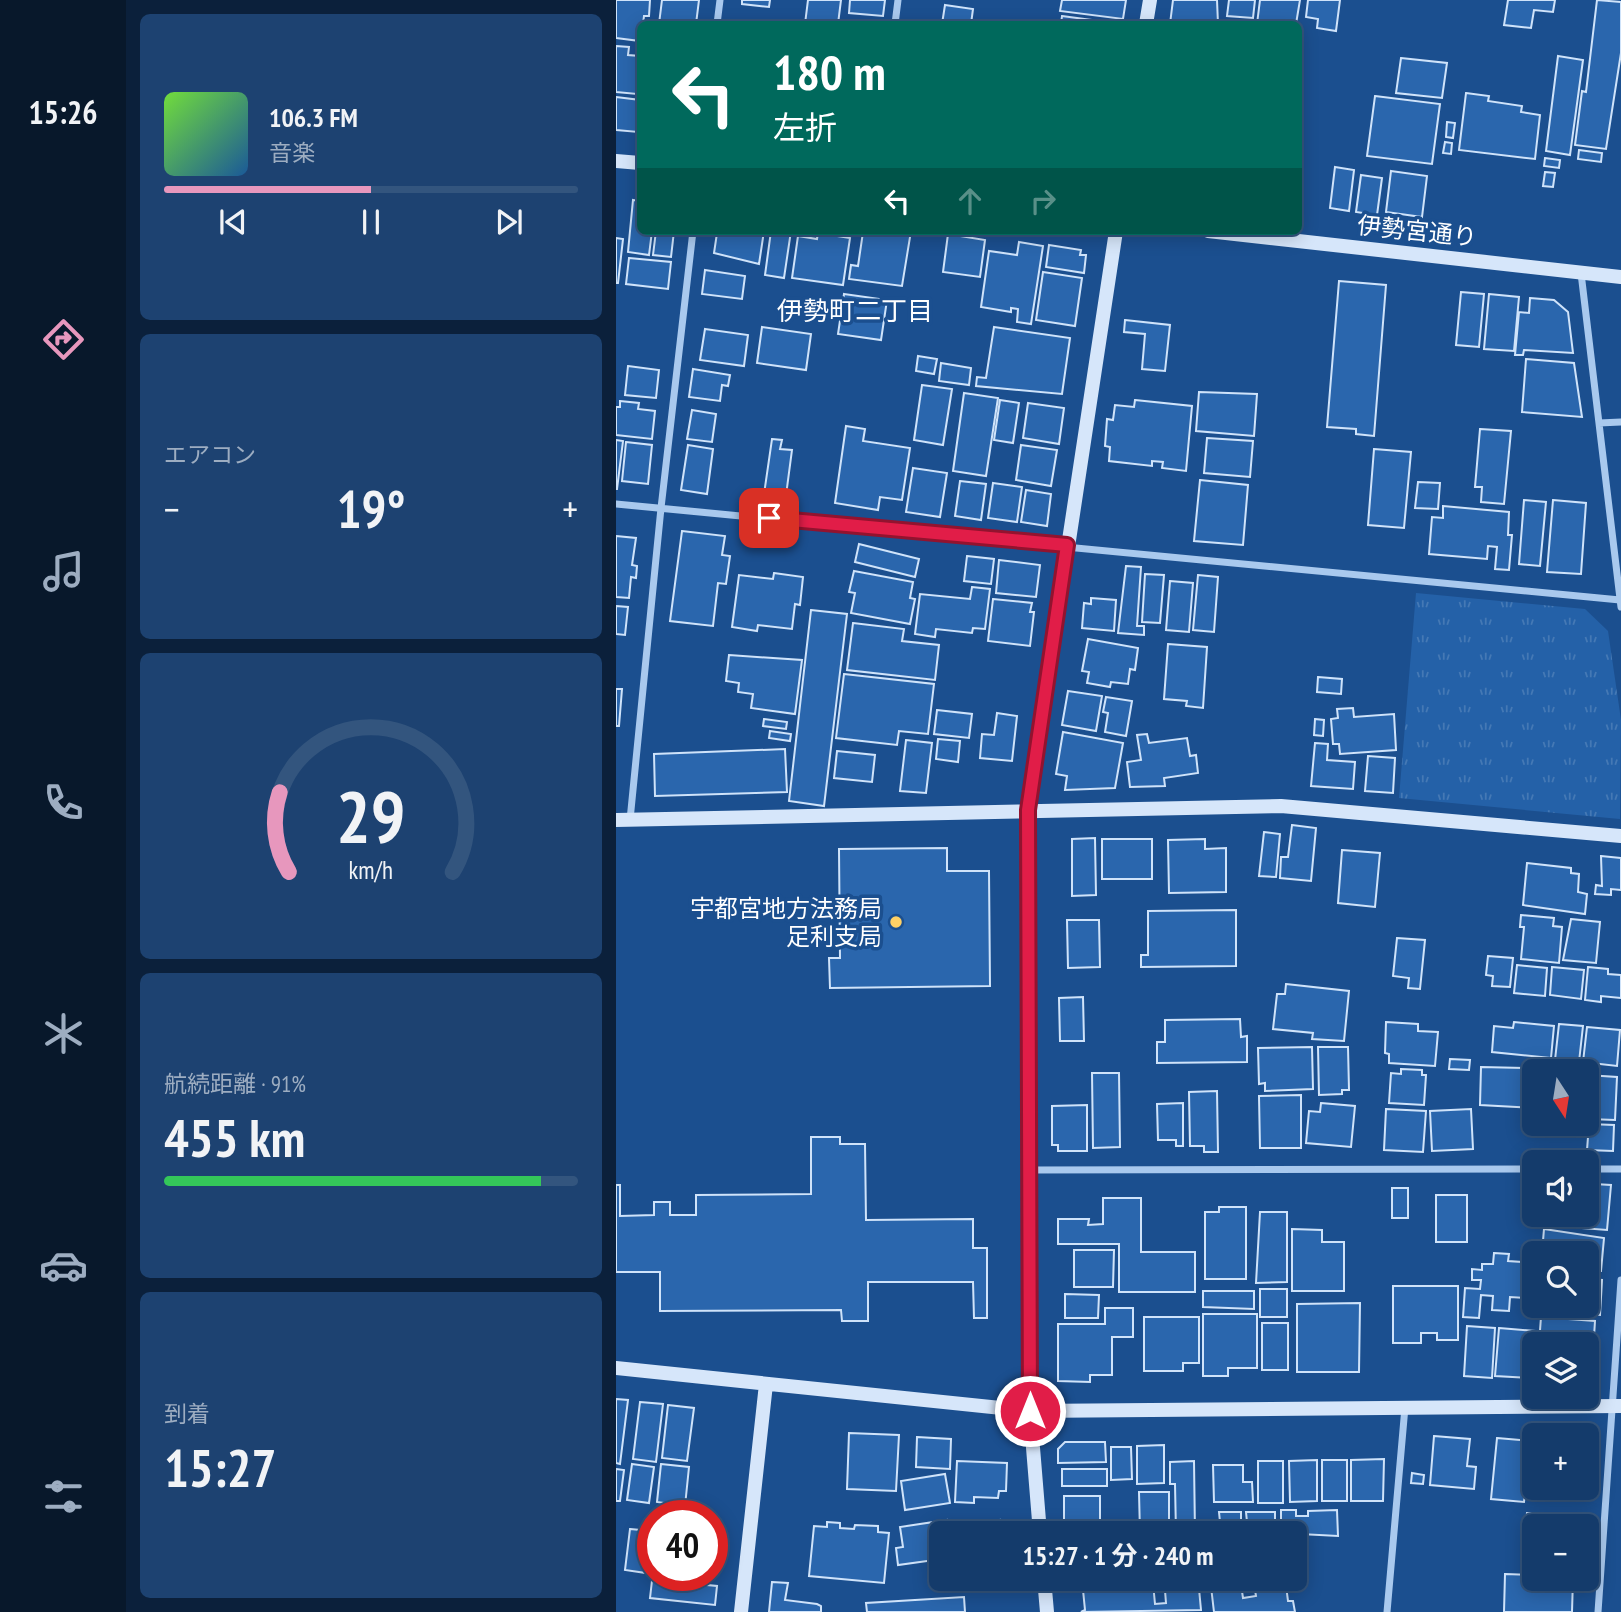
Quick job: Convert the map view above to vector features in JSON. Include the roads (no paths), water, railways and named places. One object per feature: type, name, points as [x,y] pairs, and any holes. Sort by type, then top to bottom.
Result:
[{"type":"street","points":[[717,21],[720,0]]},
{"type":"street","points":[[895,21],[898,0]]},
{"type":"street","points":[[1146,21],[1150,0]]},
{"type":"street","points":[[616,161],[637,163]]},
{"type":"street","points":[[693,235],[623,820],[1281,806],[1621,836]]},
{"type":"street","points":[[1039,1521],[1030,1411],[1028,810],[1115,235]]},
{"type":"street","name":"伊勢宮通り","points":[[1244,235],[1621,277]]},
{"type":"street","points":[[616,504],[1067,545],[1620,604],[1581,272]]},
{"type":"street","points":[[1599,423],[1621,422]]},
{"type":"street","points":[[1031,1170],[1522,1169]]},
{"type":"street","points":[[1599,1169],[1621,1169]]},
{"type":"street","points":[[1598,1612],[1617,1406],[1621,1280]]},
{"type":"street","points":[[616,1368],[1030,1411],[1617,1406]]},
{"type":"street","points":[[741,1612],[766,1384]]},
{"type":"street","points":[[1387,1612],[1405,1406]]},
{"type":"street","points":[[1045,1591],[1047,1612]]},
{"type":"place","name":"宇都宮地方法務局 足利支局","points":[[896,922]]},
{"type":"district","name":"伊勢町二丁目","points":[[855,310]]}]
